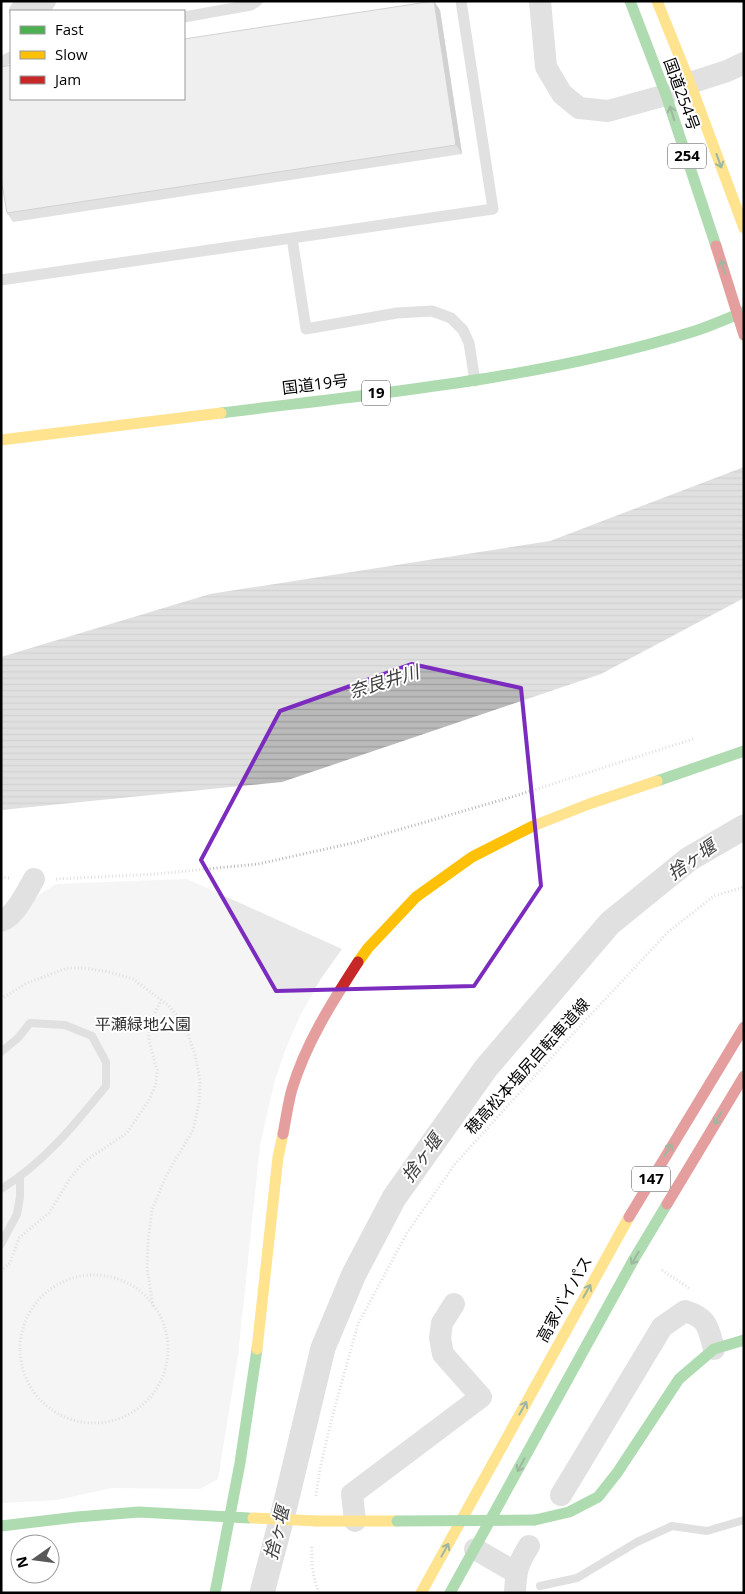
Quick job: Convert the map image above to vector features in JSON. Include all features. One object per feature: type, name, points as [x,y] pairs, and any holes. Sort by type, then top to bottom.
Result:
[{"type":"main road","name":"国道254号","points":[[630,1],[666,95],[741,313]]},
{"type":"main road","name":"国道254号","points":[[657,1],[744,228]]},
{"type":"main road","points":[[741,313],[744,335]]},
{"type":"main road","name":"国道19号","points":[[1,440],[475,381],[602,357],[696,331],[741,313]]},
{"type":"main road","points":[[215,1593],[230,1518],[261,1326],[277,1167],[292,1089],[308,1046],[341,988],[368,948],[416,896],[472,857],[533,826],[581,807],[744,751]]},
{"type":"main road","name":"高家バイパス","points":[[421,1593],[634,1208],[744,1027]]},
{"type":"main road","name":"147","points":[[450,1593],[634,1259],[744,1076]]},
{"type":"main road","points":[[1,1526],[139,1512],[230,1518],[397,1522],[536,1520],[569,1512],[598,1497],[617,1473],[679,1378],[714,1349],[744,1340]]},
{"type":"street","points":[[22,10],[45,1]]},
{"type":"street","points":[[540,1],[546,67],[562,94],[579,108],[608,111],[666,95]]},
{"type":"street","points":[[690,83],[744,63]]},
{"type":"street","points":[[1,920],[6,919],[20,904],[34,879]]},
{"type":"street","points":[[355,1521],[352,1494],[480,1397],[443,1354],[440,1338],[442,1323],[454,1304]]},
{"type":"street","points":[[561,1495],[662,1327],[685,1311],[697,1314],[707,1324],[714,1349]]},
{"type":"street","points":[[515,1583],[519,1561],[529,1546]]},
{"type":"street","points":[[475,1549],[515,1583]]},
{"type":"lane","points":[[185,17],[251,5],[257,1]]},
{"type":"lane","points":[[1,280],[492,209],[461,1]]},
{"type":"lane","points":[[292,238],[306,329],[397,312],[432,311],[451,318],[470,342],[475,381]]},
{"type":"path","points":[[1,877],[58,880],[156,874],[258,864],[353,843],[515,796],[702,736]]},
{"type":"path","name":"穂高松本塩尻自転車道線","points":[[316,1496],[320,1468],[333,1414],[358,1324],[412,1225],[455,1164],[668,932],[714,896],[744,887]]},
{"type":"path","points":[[1,999],[27,983],[67,968],[83,968],[133,979],[168,1005],[185,1025],[195,1055],[200,1080],[200,1103],[193,1130],[166,1176],[152,1210],[148,1241],[147,1268],[153,1306],[160,1316],[167,1339],[167,1363],[158,1386],[143,1404],[123,1417],[100,1423],[76,1421],[61,1415],[54,1412],[36,1396],[24,1374],[19,1349],[23,1324],[35,1302],[54,1286],[77,1276],[102,1275],[126,1282],[146,1296],[153,1306]]},
{"type":"path","points":[[1,1271],[10,1262],[19,1238],[49,1213],[71,1177],[85,1161],[127,1133],[149,1100],[156,1084],[157,1070],[149,1041],[149,1031],[161,1000]]},
{"type":"path","points":[[312,1541],[311,1558],[314,1579],[319,1593]]},
{"type":"highlighted area","points":[[412,664],[521,688],[541,886],[474,986],[276,991],[201,860],[280,711]]},
{"type":"green space","name":"平瀬緑地公園","points":[[187,879],[342,949],[320,980],[300,1016],[275,1080],[260,1145],[238,1356],[218,1479],[200,1489],[112,1488],[57,1500],[1,1503],[1,928],[15,921],[39,895],[56,884]]},
{"type":"water","name":"奈良井川","points":[[744,467],[744,598],[601,674],[282,782],[1,810],[1,657],[210,594],[550,541]]},
{"type":"building","points":[[434,1],[456,145],[7,213],[1,178],[1,67],[10,65],[10,100],[185,100],[185,39]]},
{"type":"waterway","name":"捨ヶ堰","points":[[262,1593],[323,1348],[354,1274],[394,1198],[486,1068],[610,923],[689,859],[744,827]]},
{"type":"waterway","points":[[1,1052],[18,1038],[30,1023],[65,1025],[92,1036],[106,1062],[106,1086],[95,1100],[45,1155],[31,1168],[1,1189]]},
{"type":"waterway","points":[[1,1244],[17,1214],[20,1197],[20,1176]]},
{"type":"waterway","points":[[540,1586],[577,1578],[637,1542],[672,1526],[707,1531],[744,1520]]},
{"type":"traffic: fast","points":[[630,1],[666,95],[716,246]]},
{"type":"traffic: fast","points":[[221,413],[400,391],[519,373],[637,347],[695,331],[744,312]]},
{"type":"traffic: fast","points":[[657,781],[744,751]]},
{"type":"traffic: fast","points":[[450,1593],[634,1259],[667,1204]]},
{"type":"traffic: fast","points":[[535,1520],[569,1512],[598,1497],[617,1473],[679,1379],[714,1349],[744,1340]]},
{"type":"traffic: fast","points":[[215,1593],[240,1463],[257,1349]]},
{"type":"traffic: fast","points":[[1,1526],[139,1512],[249,1518]]},
{"type":"traffic: fast","points":[[397,1521],[535,1520]]},
{"type":"traffic: slow","points":[[657,1],[744,228]]},
{"type":"traffic: slow","points":[[1,440],[221,413]]},
{"type":"traffic: slow","points":[[358,962],[368,948],[416,897],[472,857],[533,826],[589,804],[657,781]]},
{"type":"traffic: slow","points":[[257,1349],[278,1157],[283,1134]]},
{"type":"traffic: slow","points":[[421,1593],[629,1217]]},
{"type":"traffic: slow","points":[[253,1518],[317,1521]]},
{"type":"traffic: slow","points":[[317,1521],[397,1521]]},
{"type":"traffic: jam","points":[[716,246],[744,335]]},
{"type":"traffic: jam","points":[[283,1134],[292,1089],[305,1055],[329,1008],[358,962]]},
{"type":"traffic: jam","points":[[629,1217],[744,1027]]},
{"type":"traffic: jam","points":[[667,1204],[744,1076]]}]
